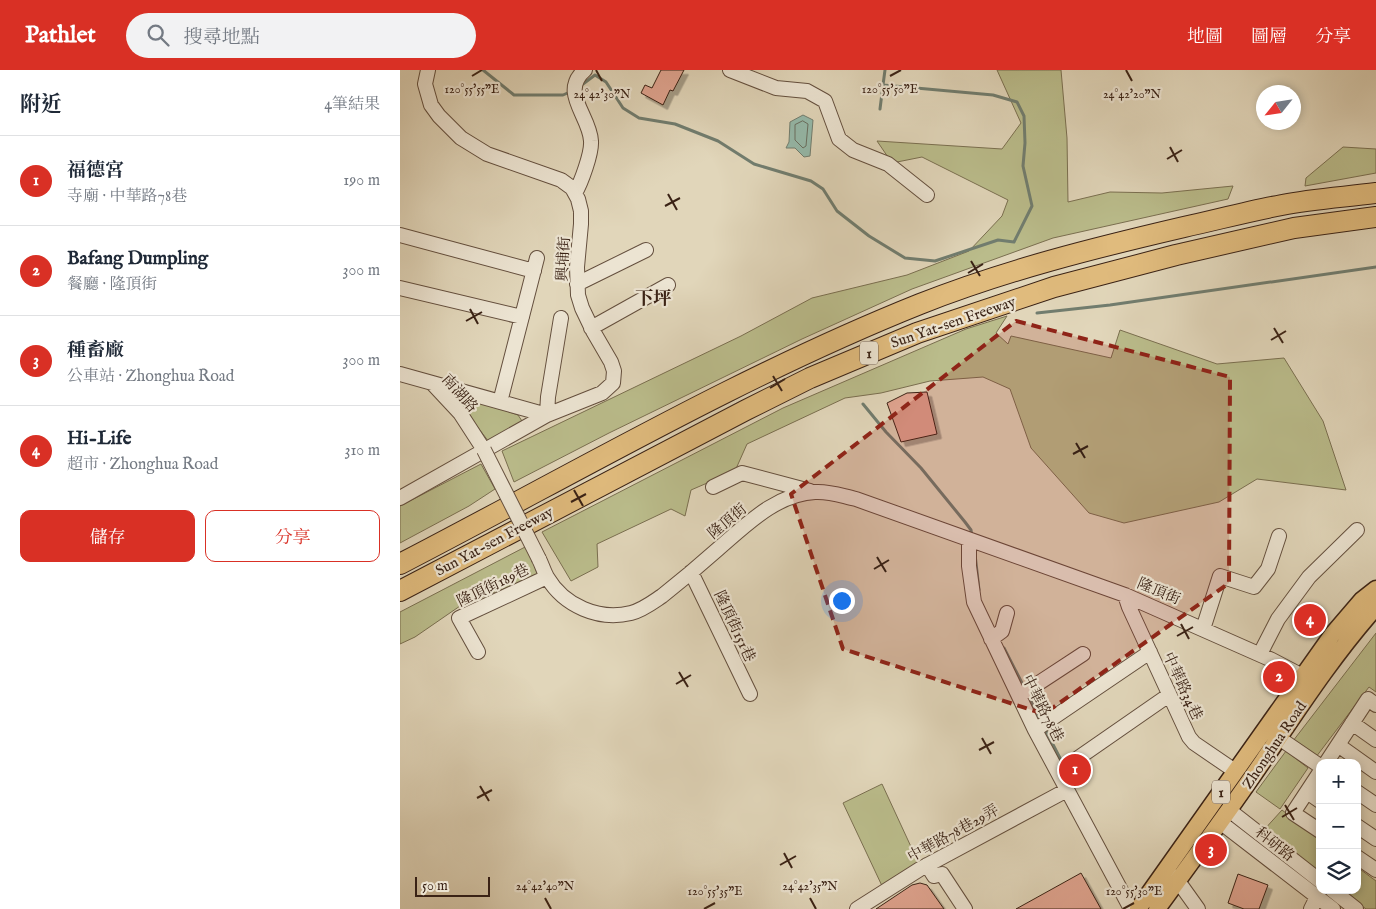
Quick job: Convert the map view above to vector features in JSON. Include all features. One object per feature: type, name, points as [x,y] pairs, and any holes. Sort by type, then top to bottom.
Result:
[{"type":"highway","name":"Sun Yat-sen Freeway","points":[[400,564],[726,393],[840,338],[921,304],[1044,261],[1153,234],[1284,204],[1376,194]]},
{"type":"highway","name":"Sun Yat-sen Freeway","points":[[400,591],[746,410],[810,378],[917,332],[1054,287],[1176,255],[1294,228],[1376,218]]},
{"type":"main road","name":"Zhonghua Road","points":[[1157,909],[1172,876],[1235,771],[1346,617],[1376,589]]},
{"type":"main road","name":"Zhonghua Road","points":[[1138,909],[1172,876],[1225,816],[1316,684],[1376,607]]},
{"type":"street","points":[[428,70],[425,84],[431,105],[460,138],[487,154],[561,180],[572,188],[575,193],[581,183],[592,142],[574,89],[581,73],[585,70]]},
{"type":"street","points":[[730,70],[776,88],[807,91],[825,101],[839,139],[853,150],[888,164],[927,195]]},
{"type":"street","name":"興埔街","points":[[400,498],[547,414],[602,393],[613,383],[614,371],[611,362],[591,328],[582,308],[577,284],[581,211],[575,193]]},
{"type":"street","points":[[400,235],[535,264],[500,402]]},
{"type":"street","points":[[577,284],[646,250]]},
{"type":"street","points":[[591,328],[668,285]]},
{"type":"street","points":[[400,288],[522,317]]},
{"type":"street","points":[[431,383],[547,414],[548,397],[562,318]]},
{"type":"street","name":"南湖路","points":[[400,374],[431,383],[460,413],[484,450],[539,559]]},
{"type":"street","points":[[712,486],[742,473],[816,492]]},
{"type":"street","name":"隆頂街","points":[[539,559],[547,577],[557,591],[576,606],[590,612],[618,615],[633,612],[648,606],[662,596],[766,510],[792,497],[816,492],[832,492],[1125,595],[1260,654],[1303,675],[1316,684]]},
{"type":"street","points":[[1260,654],[1278,619],[1309,577],[1357,530]]},
{"type":"street","points":[[1203,629],[1220,576],[1254,587],[1268,570],[1279,536]]},
{"type":"street","name":"中華路78巷","points":[[975,542],[969,566],[974,602],[995,636],[1023,693],[1035,730],[1131,909]]},
{"type":"street","name":"隆頂街151巷","points":[[692,572],[750,694]]},
{"type":"street","name":"隆頂街189巷","points":[[478,652],[459,618],[547,577]]},
{"type":"street","name":"中華路34巷","points":[[1125,595],[1189,738],[1194,744],[1235,771]]},
{"type":"street","points":[[995,636],[1008,613]]},
{"type":"street","points":[[1035,730],[1150,652]]},
{"type":"street","points":[[1023,693],[1082,654]]},
{"type":"street","points":[[1058,772],[1169,695]]},
{"type":"street","points":[[1329,759],[1352,723],[1372,702]]},
{"type":"street","points":[[1352,723],[1376,740]]},
{"type":"street","points":[[1279,738],[1316,763]]},
{"type":"street","points":[[1338,745],[1376,772]]},
{"type":"street","points":[[1316,778],[1293,813],[1316,828]]},
{"type":"street","name":"中華路78巷29弄","points":[[856,909],[927,865],[1067,790]]},
{"type":"street","points":[[1307,792],[1316,798]]},
{"type":"street","points":[[1361,795],[1376,805]]},
{"type":"street","name":"科研路","points":[[1225,816],[1316,878]]},
{"type":"street","name":"科研路","points":[[1225,816],[1304,887],[1314,903],[1333,909]]},
{"type":"street","points":[[1361,829],[1376,840]]},
{"type":"street","points":[[1361,860],[1376,870]]},
{"type":"street","points":[[927,865],[934,876],[942,874],[965,909]]},
{"type":"street","points":[[1172,876],[1198,909]]},
{"type":"street","points":[[1304,887],[1316,878]]},
{"type":"street","points":[[1337,894],[1356,909]]},
{"type":"highlighted area","points":[[1016,321],[1230,377],[1229,583],[1044,714],[843,649],[791,494]]},
{"type":"shaded area","points":[[997,70],[1061,70],[1067,138],[1068,202],[1110,192],[1162,193],[1233,186],[1228,199],[1053,238],[912,289],[802,339],[609,433],[514,482],[502,451],[741,336],[812,298],[907,275],[969,251],[1002,216],[1008,200],[922,157],[892,163],[877,141],[1002,149],[1021,123]]},
{"type":"shaded area","points":[[1343,147],[1376,149],[1376,173],[1305,186],[1306,178]]},
{"type":"shaded area","points":[[1007,316],[996,333],[1008,344],[1011,336],[1111,358],[1120,330],[1217,364],[1284,358],[1323,421],[1346,490],[1257,479],[1219,502],[1124,523],[1089,513],[1031,448],[1010,389],[983,377],[930,381],[881,393],[845,398],[747,444],[735,471],[691,490],[685,516],[671,509],[597,544],[598,567],[571,581],[542,532],[783,408],[966,329]]},
{"type":"shaded area","points":[[464,396],[518,415],[522,421],[489,442],[460,404],[460,398]]},
{"type":"shaded area","points":[[481,464],[495,489],[469,506],[400,543],[400,506]]},
{"type":"shaded area","points":[[527,546],[538,575],[460,606],[415,637],[400,644],[400,612]]},
{"type":"shaded area","points":[[1376,633],[1376,692],[1369,687],[1316,757],[1293,741]]},
{"type":"shaded area","points":[[1286,751],[1308,768],[1280,809],[1256,792]]},
{"type":"shaded area","points":[[882,784],[919,864],[883,888],[843,803]]},
{"type":"shaded area","points":[[1282,810],[1316,836],[1316,871],[1263,831]]},
{"type":"shaded area","points":[[1361,870],[1376,881],[1376,909],[1366,909],[1346,894],[1361,894]]},
{"type":"water","points":[[803,115],[813,120],[810,156],[804,157],[795,148],[786,148],[789,142],[790,122]]},
{"type":"building","points":[[661,70],[684,70],[673,91],[670,90],[663,105],[641,93],[645,85],[652,88]]},
{"type":"building","points":[[927,392],[937,434],[901,442],[887,403],[907,393]]},
{"type":"building","points":[[1081,873],[1101,909],[1016,909]]},
{"type":"building","points":[[1238,874],[1268,885],[1259,909],[1244,909],[1228,903]]},
{"type":"building","points":[[920,883],[927,885],[944,909],[876,909],[912,885]]},
{"type":"waterway","points":[[483,70],[514,95],[563,95],[572,91]]},
{"type":"waterway","points":[[583,84],[595,75],[606,82],[623,108],[639,118],[675,124],[718,141],[754,164],[811,181],[823,189],[837,211],[869,236],[905,258],[935,261],[998,240],[1014,242],[1032,206],[1023,166],[1025,143],[1024,116],[1017,102],[993,95],[883,85],[885,70]]},
{"type":"waterway","points":[[880,109],[883,85]]},
{"type":"waterway","points":[[1037,313],[1110,305],[1376,267]]},
{"type":"waterway","points":[[863,404],[886,432],[921,468],[971,530],[972,536]]},
{"type":"waterway","points":[[975,554],[979,590]]},
{"type":"waterway","points":[[1004,648],[1024,687]]},
{"type":"waterway","points":[[1028,695],[1041,721]]},
{"type":"waterway","points":[[1045,729],[1062,762]]},
{"type":"place","name":"Hi-Life","points":[[1310,620]]},
{"type":"place","name":"Bafang Dumpling","points":[[1279,677]]},
{"type":"place","name":"福德宮","points":[[1075,770]]},
{"type":"place","name":"種畜廠","points":[[1211,850]]},
{"type":"district","name":"下坪","points":[[653,298]]}]
